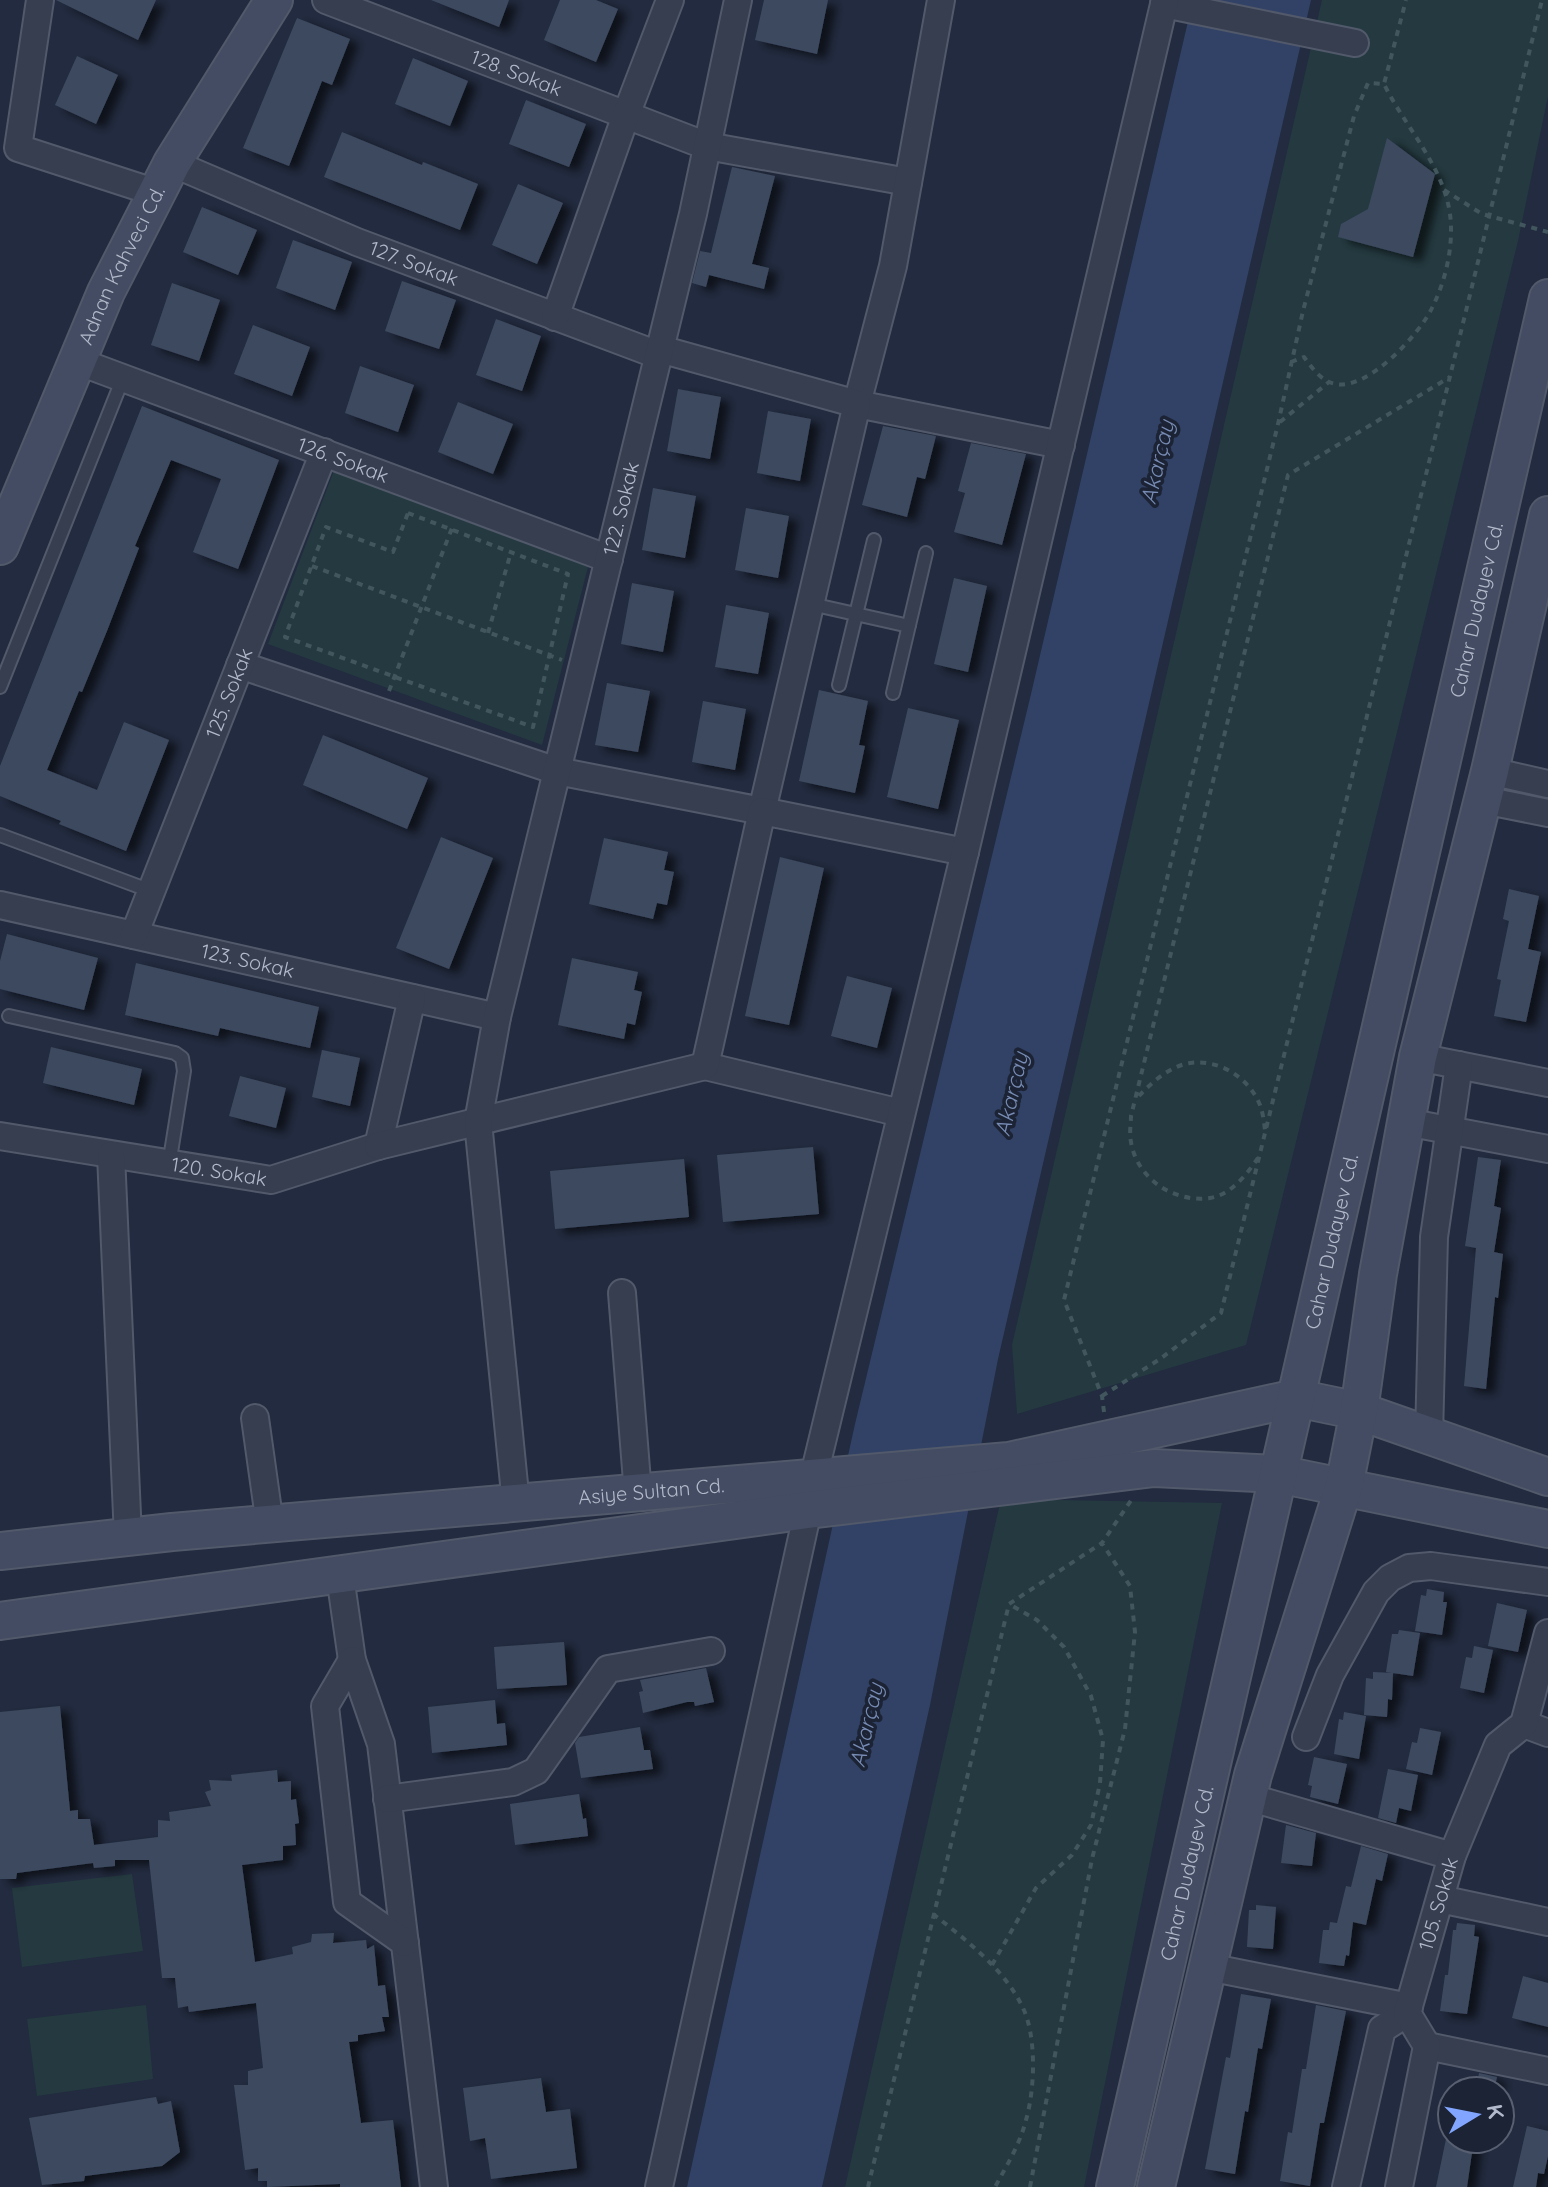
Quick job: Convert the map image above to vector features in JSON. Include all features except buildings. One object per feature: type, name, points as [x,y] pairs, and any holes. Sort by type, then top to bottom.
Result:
[{"type":"main road","name":"Adnan Kahveci Cd.","points":[[0,546],[106,292],[165,178],[274,0]]},
{"type":"main road","name":"Cahar Dudayev Cd.","points":[[1115,2187],[1548,298]]},
{"type":"main road","points":[[1156,2187],[1248,1797],[1344,1486],[1359,1411],[1378,1274],[1418,1057],[1487,786],[1547,521]]},
{"type":"main road","points":[[1296,1398],[1359,1411],[1548,1477]]},
{"type":"main road","name":"Asiye Sultan Cd.","points":[[1008,1474],[1108,1439],[1296,1398]]},
{"type":"main road","name":"Asiye Sultan Cd.","points":[[0,1621],[340,1576],[822,1493],[1008,1474],[1154,1468],[1278,1474],[1548,1529]]},
{"type":"main road","name":"Asiye Sultan Cd.","points":[[0,1551],[128,1537],[638,1494],[822,1493]]},
{"type":"street","points":[[9,146],[40,0]]},
{"type":"street","name":"128. Sokak","points":[[326,0],[707,146],[908,182]]},
{"type":"street","points":[[555,317],[670,0]]},
{"type":"street","name":"122. Sokak","points":[[516,1504],[478,1122],[497,1017],[659,352],[738,0]]},
{"type":"street","points":[[901,1113],[705,1066],[857,404],[893,266],[941,0]]},
{"type":"street","points":[[659,2187],[822,1493],[901,1113],[1165,2],[1355,43]]},
{"type":"street","name":"127. Sokak","points":[[9,146],[165,178],[357,242],[555,317],[659,352],[857,404],[1061,445]]},
{"type":"street","name":"126. Sokak","points":[[77,361],[609,559]]},
{"type":"street","name":"125. Sokak","points":[[134,935],[324,452]]},
{"type":"street","points":[[240,665],[557,771],[965,852]]},
{"type":"street","points":[[1487,786],[1548,784]]},
{"type":"street","points":[[1487,786],[1548,813]]},
{"type":"street","name":"123. Sokak","points":[[0,905],[497,1017]]},
{"type":"street","points":[[378,1146],[412,998]]},
{"type":"street","points":[[1418,1057],[1548,1083]]},
{"type":"street","points":[[1429,1437],[1434,1237],[1459,1065]]},
{"type":"street","name":"120. Sokak","points":[[0,1136],[271,1180],[378,1146],[705,1066]]},
{"type":"street","points":[[1406,1122],[1548,1149]]},
{"type":"street","points":[[111,1155],[128,1537]]},
{"type":"street","points":[[622,1293],[638,1494]]},
{"type":"street","points":[[255,1418],[270,1525]]},
{"type":"street","points":[[1306,1737],[1330,1675],[1376,1592],[1390,1578],[1409,1568],[1431,1566],[1548,1582]]},
{"type":"street","points":[[340,1576],[352,1660],[381,1744],[434,2187]]},
{"type":"street","name":"105. Sokak","points":[[1408,2010],[1452,1856],[1498,1745],[1536,1729],[1548,1633]]},
{"type":"street","points":[[387,1799],[513,1782],[536,1771],[608,1669],[711,1651]]},
{"type":"street","points":[[352,1660],[325,1706],[347,1902],[405,1943]]},
{"type":"street","points":[[1248,1797],[1452,1856]]},
{"type":"street","points":[[1440,1899],[1548,1922]]},
{"type":"street","points":[[1208,1967],[1408,2010]]},
{"type":"street","points":[[1399,2187],[1427,2046],[1408,2010]]},
{"type":"street","points":[[1346,2187],[1382,2029],[1408,2010]]},
{"type":"street","points":[[1427,2046],[1548,2071]]},
{"type":"lane","points":[[0,687],[123,378]]},
{"type":"lane","points":[[839,685],[874,540]]},
{"type":"lane","points":[[893,693],[926,553]]},
{"type":"lane","points":[[811,604],[909,626]]},
{"type":"lane","points":[[0,835],[151,891]]},
{"type":"lane","points":[[9,1016],[175,1053],[182,1058],[184,1071],[169,1165]]},
{"type":"path","points":[[1291,362],[1304,357],[1322,378],[1337,385],[1357,381],[1383,364],[1420,330],[1433,307],[1446,269],[1451,242],[1449,212],[1442,189],[1429,157],[1384,84],[1406,0]]},
{"type":"path","points":[[1102,1396],[1160,1359],[1221,1313],[1542,0]]},
{"type":"path","points":[[1108,1439],[1102,1396],[1064,1300],[1291,362],[1354,116],[1368,83],[1384,84]]},
{"type":"path","points":[[1442,189],[1489,217],[1548,232]]},
{"type":"path","points":[[1260,1154],[1247,1175],[1213,1198],[1188,1197],[1162,1190],[1142,1169],[1131,1142],[1131,1116],[1288,475],[1450,377]]},
{"type":"path","points":[[1278,424],[1329,382]]},
{"type":"path","points":[[408,513],[511,552],[568,574],[533,727],[285,637],[326,527],[393,552],[408,513]]},
{"type":"path","points":[[387,695],[456,520]]},
{"type":"path","points":[[488,633],[511,552]]},
{"type":"path","points":[[312,566],[582,668]]},
{"type":"path","points":[[1137,1098],[1156,1079],[1180,1066],[1191,1063],[1216,1066],[1236,1073],[1251,1090],[1260,1105],[1266,1133]]},
{"type":"path","points":[[868,2187],[1009,1604],[1102,1543],[1154,1468]]},
{"type":"path","points":[[1030,2187],[1092,1859],[1125,1729],[1135,1632],[1130,1586],[1102,1543]]},
{"type":"path","points":[[992,1965],[1036,1888],[1072,1855],[1091,1825],[1100,1783],[1103,1740],[1091,1696],[1064,1647],[1037,1620],[1009,1604]]},
{"type":"path","points":[[933,1914],[992,1965],[1022,2005],[1031,2034],[1032,2075],[1027,2118],[1017,2146],[995,2187]]},
{"type":"green space","points":[[1322,0],[1548,0],[1548,96],[1518,241],[1246,1345],[1017,1414],[1012,1345]]},
{"type":"green space","points":[[335,468],[588,567],[542,745],[268,644]]},
{"type":"green space","points":[[1001,1499],[1222,1503],[1084,2187],[845,2187]]},
{"type":"green space","points":[[132,1874],[143,1951],[22,1967],[12,1888]]},
{"type":"green space","points":[[146,2005],[153,2079],[37,2096],[27,2019]]},
{"type":"water","name":"Akarçay","points":[[1193,0],[1311,0],[998,1359],[930,1705],[822,2187],[687,2187],[855,1424],[1031,694]]}]
